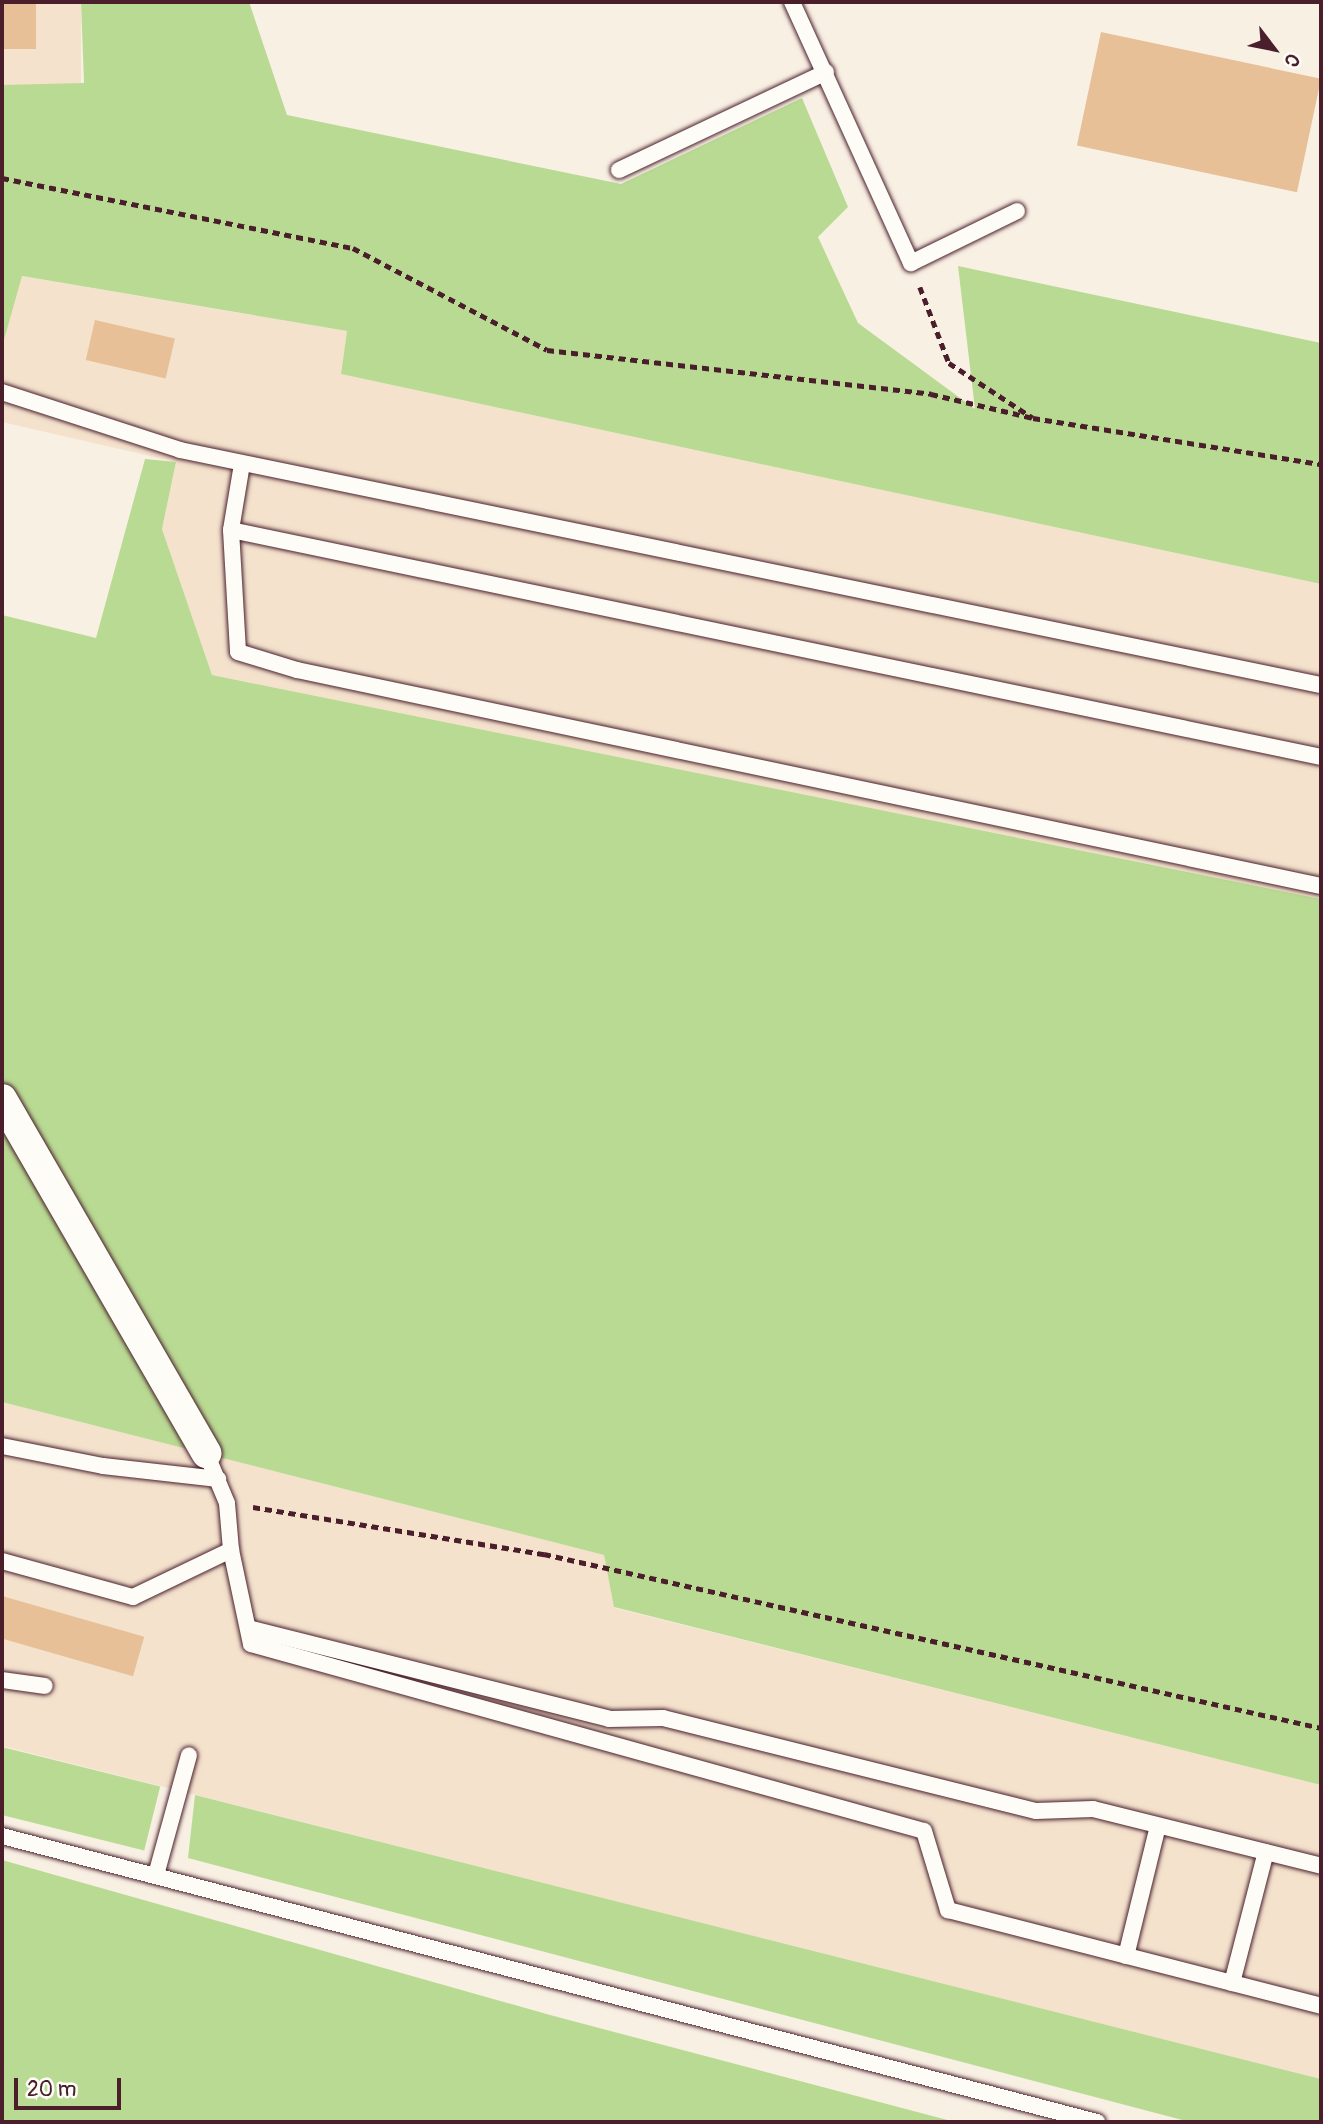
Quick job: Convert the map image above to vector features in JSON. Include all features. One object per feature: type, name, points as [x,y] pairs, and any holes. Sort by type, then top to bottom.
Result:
[{"type":"street","points":[[2,1100],[212,1466]]},
{"type":"lane","points":[[792,2],[911,263],[1017,211]]},
{"type":"lane","points":[[619,170],[826,72]]},
{"type":"lane","points":[[2,392],[180,450],[242,464],[1321,685]]},
{"type":"lane","points":[[242,464],[232,530],[238,652],[310,673],[1321,886]]},
{"type":"lane","points":[[232,530],[1321,757]]},
{"type":"lane","points":[[2,1446],[103,1466],[212,1466],[227,1503],[232,1550],[251,1644],[924,1831],[948,1910],[1321,2006]]},
{"type":"lane","points":[[2,1561],[133,1597],[232,1550]]},
{"type":"lane","points":[[248,1628],[609,1719],[663,1718],[1036,1811],[1093,1810],[1321,1866]]},
{"type":"lane","points":[[2,1680],[45,1686]]},
{"type":"lane","points":[[156,1875],[189,1755]]},
{"type":"lane","points":[[1126,1956],[1158,1826]]},
{"type":"lane","points":[[2,1836],[1097,2122]]},
{"type":"lane","points":[[1232,1983],[1266,1852]]},
{"type":"path","points":[[2,178],[353,248],[547,350],[931,394],[1034,418],[1321,464]]},
{"type":"path","points":[[911,263],[949,363],[1034,418]]},
{"type":"path","points":[[227,1503],[544,1554],[1321,1728]]},
{"type":"shaded area","points":[[2,2],[81,2],[81,85],[2,85]]},
{"type":"shaded area","points":[[21,276],[347,331],[341,374],[1321,584],[1321,899],[212,675],[162,529],[176,462],[2,422],[2,347]]},
{"type":"shaded area","points":[[2,1402],[604,1555],[615,1608],[1321,1785],[1321,2079],[2,1746]]},
{"type":"green space","points":[[81,2],[249,2],[287,115],[621,184],[802,98],[848,207],[818,237],[858,323],[975,409],[958,266],[1321,343],[1321,584],[341,374],[347,331],[22,276],[2,347],[2,85],[84,83]]},
{"type":"green space","points":[[145,459],[176,462],[162,529],[212,675],[1321,899],[1321,1785],[614,1607],[604,1555],[2,1402],[2,615],[96,638]]},
{"type":"green space","points":[[2,1747],[160,1786],[144,1850],[2,1815]]},
{"type":"green space","points":[[195,1795],[1321,2079],[1321,2122],[1190,2122],[188,1858]]},
{"type":"green space","points":[[2,1860],[550,2015],[955,2122],[2,2122]]},
{"type":"building","points":[[2,2],[36,2],[36,49],[2,49]]},
{"type":"building","points":[[1101,32],[1321,79],[1297,192],[1077,145]]},
{"type":"building","points":[[95,320],[175,338],[166,378],[86,360]]},
{"type":"building","points":[[2,1596],[144,1637],[133,1676],[2,1639]]}]
